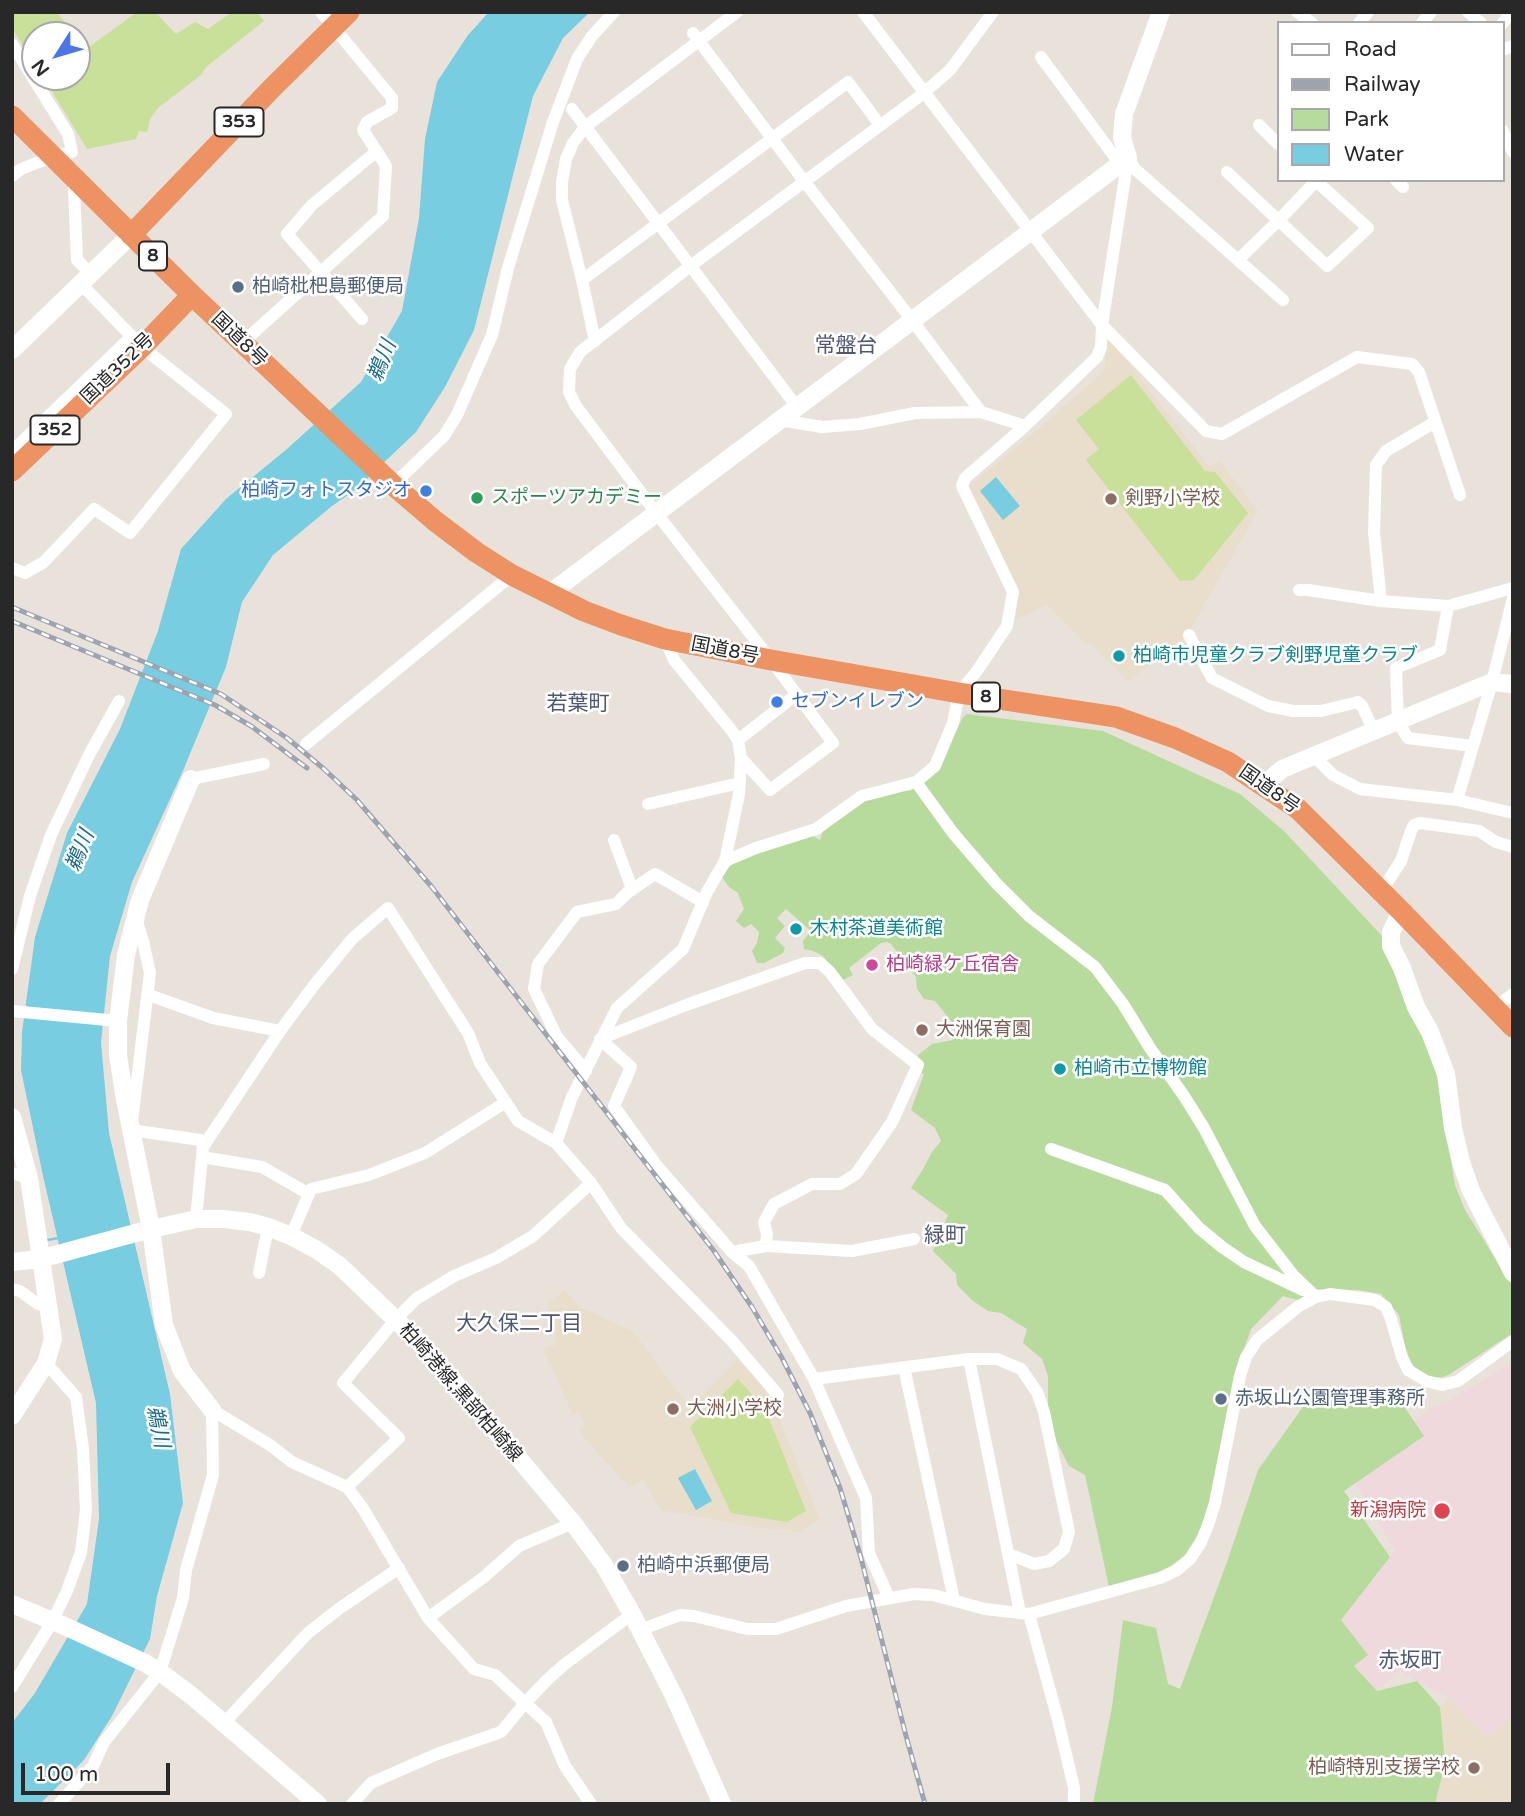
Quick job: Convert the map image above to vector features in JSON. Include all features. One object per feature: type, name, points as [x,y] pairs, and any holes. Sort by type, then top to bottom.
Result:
[{"type":"highway","name":"353","points":[[131,234],[272,88],[335,17]]},
{"type":"highway","name":"国道8号","points":[[12,116],[242,344],[392,484],[435,521],[512,575],[584,611],[665,639],[959,693],[1116,717],[1175,738],[1228,762],[1298,809],[1513,1027]]},
{"type":"highway","name":"国道352号","points":[[12,471],[97,389],[137,342],[192,295]]},
{"type":"street","points":[[392,484],[444,436],[457,415],[492,335],[512,254],[553,122],[577,59],[592,36],[614,12]]},
{"type":"street","points":[[595,341],[583,280],[562,200],[566,159],[573,143],[585,127],[696,37],[737,12]]},
{"type":"street","points":[[863,12],[1102,326],[1206,431],[1222,434],[1357,356],[1412,364],[1419,372],[1460,495]]},
{"type":"street","points":[[741,758],[770,790],[833,743],[576,406],[569,392],[570,369],[580,352],[689,267],[924,93],[950,70],[993,12]]},
{"type":"street","points":[[724,861],[816,828],[862,796],[916,782],[935,766],[953,723],[959,693],[1007,626],[1013,592],[962,486],[965,478],[1097,357],[1101,347],[1125,161],[1122,137],[1124,114],[1161,12]]},
{"type":"street","points":[[1297,12],[1313,19]]},
{"type":"street","points":[[242,344],[383,216],[386,166],[363,130],[367,122],[393,108],[392,98],[335,17]]},
{"type":"street","points":[[696,37],[981,412]]},
{"type":"street","points":[[12,44],[68,134],[72,152],[21,169],[12,176]]},
{"type":"street","points":[[1041,57],[1125,161],[1283,300]]},
{"type":"street","points":[[583,280],[848,82],[880,125]]},
{"type":"street","points":[[572,109],[797,407]]},
{"type":"street","points":[[1259,125],[1276,142]]},
{"type":"street","points":[[1504,134],[1513,152]]},
{"type":"street","points":[[362,319],[287,234],[312,205],[377,151]]},
{"type":"street","points":[[549,594],[1125,161]]},
{"type":"street","points":[[1227,172],[1327,266],[1368,228],[1317,182]]},
{"type":"street","points":[[12,568],[25,573],[44,562],[94,509],[130,533],[226,414],[137,342],[86,279],[77,260],[74,189],[78,182]]},
{"type":"street","points":[[1238,260],[1315,182]]},
{"type":"street","points":[[12,350],[131,234]]},
{"type":"street","points":[[12,452],[137,342]]},
{"type":"street","points":[[780,420],[822,427],[860,424],[915,412],[981,412],[1025,425]]},
{"type":"street","points":[[1381,601],[1374,532],[1376,465],[1386,451],[1435,422]]},
{"type":"street","points":[[306,744],[512,575]]},
{"type":"street","points":[[1299,590],[1381,601],[1448,606],[1513,588]]},
{"type":"street","points":[[1457,800],[1492,682],[1513,598]]},
{"type":"street","points":[[1448,606],[1440,650],[1396,668],[1398,722],[1408,738],[1473,746]]},
{"type":"street","points":[[1189,635],[1212,678],[1268,706],[1293,711],[1321,711],[1357,702],[1362,706],[1374,732]]},
{"type":"street","points":[[556,1143],[572,1097],[617,1008],[683,948],[724,861],[740,794],[741,758],[738,740],[674,660],[665,639]]},
{"type":"street","points":[[1264,785],[1282,769],[1492,682],[1513,684]]},
{"type":"street","points":[[738,740],[797,694]]},
{"type":"street","points":[[12,968],[30,895],[51,835],[89,755],[119,701]]},
{"type":"street","points":[[1314,757],[1333,775],[1360,789],[1457,800],[1512,812]]},
{"type":"street","points":[[264,764],[191,779],[140,900],[126,955],[115,1021],[118,1055],[164,1325],[182,1371],[212,1410],[270,1445],[292,1462],[347,1487],[362,1507],[428,1618],[474,1669],[495,1675],[547,1722],[565,1766],[591,1804]]},
{"type":"street","points":[[916,782],[953,833],[996,883],[1029,916],[1095,967],[1191,1106],[1255,1226],[1293,1275],[1316,1297]]},
{"type":"street","points":[[648,804],[740,783]]},
{"type":"street","points":[[1381,892],[1401,861],[1414,825],[1420,823],[1479,831],[1496,842],[1513,847]]},
{"type":"street","points":[[614,841],[632,889]]},
{"type":"street","points":[[586,1071],[557,1037],[534,989],[538,964],[577,912],[616,904],[654,874],[703,902]]},
{"type":"street","points":[[196,1219],[203,1147],[280,1031],[315,984],[352,939],[388,908],[468,1032],[480,1063],[518,1121],[556,1143],[591,1183],[621,1228],[725,1332],[778,1395]]},
{"type":"street","points":[[1401,911],[1391,932],[1391,946],[1446,1074],[1452,1128],[1471,1191],[1513,1273]]},
{"type":"street","points":[[131,1130],[150,973],[135,919]]},
{"type":"street","points":[[600,1039],[804,962],[820,963],[830,972],[872,1029],[918,1065],[892,1122],[856,1174],[840,1184],[812,1184],[774,1204],[764,1222],[766,1246]]},
{"type":"street","points":[[1494,1008],[1513,994]]},
{"type":"street","points":[[149,995],[213,1018],[280,1031]]},
{"type":"street","points":[[12,1012],[115,1021]]},
{"type":"street","points":[[600,1039],[631,1067],[614,1106],[657,1166],[732,1252],[749,1266],[814,1379],[866,1498],[869,1553],[885,1598]]},
{"type":"street","points":[[291,1236],[311,1189],[369,1175],[425,1153],[506,1102]]},
{"type":"street","points":[[12,1117],[20,1176],[46,1258],[48,1306],[53,1339],[46,1363],[12,1416]]},
{"type":"street","points":[[131,1130],[207,1141]]},
{"type":"street","points":[[1051,1149],[1165,1189],[1199,1228],[1222,1247],[1244,1262],[1316,1297]]},
{"type":"street","points":[[202,1157],[262,1167],[309,1194]]},
{"type":"street","points":[[347,1487],[399,1438],[343,1383],[416,1299],[454,1276],[496,1258],[533,1236],[591,1183]]},
{"type":"street","name":"柏崎港線;黒部柏崎線","points":[[12,1262],[46,1258],[196,1219],[223,1219],[250,1222],[291,1236],[340,1266],[396,1319],[452,1379],[573,1523],[604,1565],[676,1698],[722,1804]]},
{"type":"street","points":[[259,1273],[268,1227]]},
{"type":"street","points":[[732,1252],[766,1246],[852,1251],[915,1239]]},
{"type":"street","points":[[12,1289],[20,1291],[38,1304],[48,1306]]},
{"type":"street","points":[[352,1804],[371,1783],[437,1754],[501,1732],[525,1703],[565,1664],[636,1622],[694,1615],[747,1629],[776,1629],[846,1606],[914,1594],[933,1595],[985,1609],[1025,1614],[1160,1578],[1177,1570],[1190,1559],[1201,1542],[1215,1503],[1246,1357],[1257,1340],[1299,1306],[1316,1297],[1330,1294],[1375,1300],[1386,1307],[1408,1370],[1426,1381],[1442,1385],[1458,1381],[1513,1341]]},
{"type":"street","points":[[814,1379],[970,1359],[997,1359],[1021,1369],[1037,1392],[1044,1412],[1069,1532],[1064,1549],[1049,1561],[1034,1564],[1009,1554]]},
{"type":"street","points":[[970,1359],[1009,1554],[1058,1720],[1074,1788],[1074,1804]]},
{"type":"street","points":[[12,1687],[68,1591],[81,1552],[86,1510],[83,1449],[76,1397],[46,1363]]},
{"type":"street","points":[[904,1367],[954,1600]]},
{"type":"street","points":[[59,1804],[93,1766],[104,1742],[153,1667],[183,1598],[186,1570],[213,1475],[212,1410]]},
{"type":"street","points":[[428,1618],[484,1577],[519,1546],[573,1523]]},
{"type":"street","points":[[224,1723],[309,1633],[340,1608],[399,1568]]},
{"type":"street","points":[[12,1604],[153,1667],[224,1723],[318,1804]]},
{"type":"shaded area","name":"剣野小学校","points":[[1107,336],[1209,466],[1220,461],[1258,511],[1186,637],[1128,681],[1091,644],[1085,644],[1047,605],[1015,620],[1018,595],[1014,580],[967,487],[1100,375],[1105,367]]},
{"type":"shaded area","name":"大洲小学校","points":[[565,1290],[579,1307],[633,1331],[691,1406],[737,1360],[755,1377],[773,1402],[820,1519],[799,1532],[752,1527],[661,1510],[643,1480],[629,1487],[584,1438],[580,1428],[585,1425],[578,1412],[573,1415],[543,1349],[557,1344],[546,1305]]},
{"type":"shaded area","name":"新潟病院","points":[[1513,1362],[1513,1715],[1488,1738],[1449,1698],[1400,1672],[1377,1691],[1353,1665],[1341,1620],[1395,1551],[1348,1470],[1434,1406],[1446,1403]]},
{"type":"shaded area","name":"柏崎特別支援学校","points":[[1449,1698],[1488,1738],[1513,1715],[1513,1804],[1437,1804],[1434,1799],[1440,1707]]},
{"type":"green space","points":[[13,12],[56,12],[64,21],[21,21],[21,42],[12,28]]},
{"type":"green space","points":[[137,12],[155,12],[176,34],[195,22],[208,29],[232,12],[257,12],[264,21],[158,108],[150,119],[147,132],[139,131],[136,139],[87,149],[52,91],[91,91],[91,46]]},
{"type":"green space","points":[[1131,375],[1205,471],[1215,472],[1248,513],[1194,580],[1180,581],[1086,460],[1099,449],[1076,420]]},
{"type":"green space","points":[[967,714],[1103,731],[1240,794],[1284,831],[1383,937],[1435,1064],[1455,1185],[1465,1210],[1513,1287],[1513,1333],[1443,1377],[1429,1377],[1417,1370],[1407,1357],[1399,1315],[1381,1294],[1359,1290],[1314,1289],[1298,1300],[1283,1296],[1251,1329],[1234,1377],[1229,1424],[1210,1503],[1199,1533],[1185,1555],[1167,1569],[1145,1579],[1109,1587],[1085,1475],[1069,1466],[1055,1439],[1048,1405],[1048,1376],[1042,1359],[1023,1343],[1027,1329],[1001,1313],[988,1311],[957,1285],[956,1274],[933,1251],[948,1215],[911,1188],[941,1141],[935,1128],[911,1110],[924,1074],[918,1055],[932,1044],[952,1040],[960,1032],[935,1001],[924,999],[917,989],[916,977],[887,942],[881,943],[849,968],[853,975],[843,980],[823,956],[804,949],[803,941],[811,931],[786,909],[777,918],[785,926],[775,938],[785,948],[783,953],[764,963],[757,963],[752,951],[759,932],[751,924],[744,928],[736,921],[744,909],[738,893],[729,887],[722,877],[745,853],[811,835],[820,840],[823,831],[855,805],[894,787],[912,790],[938,768],[963,717]]},
{"type":"green space","points":[[738,1379],[766,1411],[806,1511],[787,1522],[731,1513],[690,1427]]},
{"type":"green space","points":[[1346,1394],[1397,1396],[1424,1436],[1344,1491],[1390,1557],[1341,1620],[1368,1655],[1354,1666],[1377,1691],[1417,1681],[1440,1707],[1445,1763],[1435,1804],[1093,1804],[1112,1707],[1123,1620],[1156,1628],[1168,1684],[1180,1689],[1258,1470],[1305,1404]]},
{"type":"water","name":"鵜川","points":[[489,12],[590,12],[563,38],[533,96],[474,330],[445,387],[416,432],[354,491],[273,555],[242,602],[226,667],[182,773],[132,882],[110,956],[101,1042],[109,1133],[170,1394],[183,1503],[157,1596],[150,1639],[112,1716],[84,1760],[40,1804],[12,1804],[12,1723],[35,1693],[87,1604],[99,1519],[96,1403],[21,1070],[22,1032],[35,937],[67,833],[120,729],[158,631],[181,549],[226,499],[287,449],[361,382],[402,311],[419,218],[425,139],[437,82],[468,35]]},
{"type":"water","points":[[996,477],[1020,506],[1003,520],[980,491]]},
{"type":"water","points":[[695,1469],[712,1501],[696,1510],[678,1478]]},
{"type":"waterway","points":[[47,1240],[59,1238]]},
{"type":"railway","points":[[12,607],[221,694],[287,738],[324,769],[357,800],[431,886],[714,1251],[782,1358],[810,1413],[840,1488],[925,1804]]},
{"type":"railway","points":[[12,621],[215,705],[251,726],[307,768]]},
{"type":"place","name":"柏崎枇杷島郵便局","points":[[238,287]]},
{"type":"place","name":"柏崎フォトスタジオ","points":[[426,491]]},
{"type":"place","name":"スポーツアカデミー","points":[[477,498]]},
{"type":"place","name":"剣野小学校","points":[[1111,499]]},
{"type":"place","name":"柏崎市児童クラブ剣野児童クラブ","points":[[1119,656]]},
{"type":"place","name":"セブンイレブン","points":[[777,702]]},
{"type":"place","name":"木村茶道美術館","points":[[796,929]]},
{"type":"place","name":"柏崎緑ケ丘宿舎","points":[[872,965]]},
{"type":"place","name":"大洲保育園","points":[[922,1030]]},
{"type":"place","name":"柏崎市立博物館","points":[[1060,1069]]},
{"type":"place","name":"赤坂山公園管理事務所","points":[[1221,1399]]},
{"type":"place","name":"大洲小学校","points":[[673,1409]]},
{"type":"place","name":"新潟病院","points":[[1442,1511]]},
{"type":"place","name":"柏崎中浜郵便局","points":[[623,1566]]},
{"type":"place","name":"柏崎特別支援学校","points":[[1474,1768]]},
{"type":"district","name":"常盤台","points":[[846,346]]},
{"type":"district","name":"若葉町","points":[[578,704]]},
{"type":"district","name":"緑町","points":[[945,1236]]},
{"type":"district","name":"大久保二丁目","points":[[519,1324]]},
{"type":"district","name":"赤坂町","points":[[1410,1661]]}]
